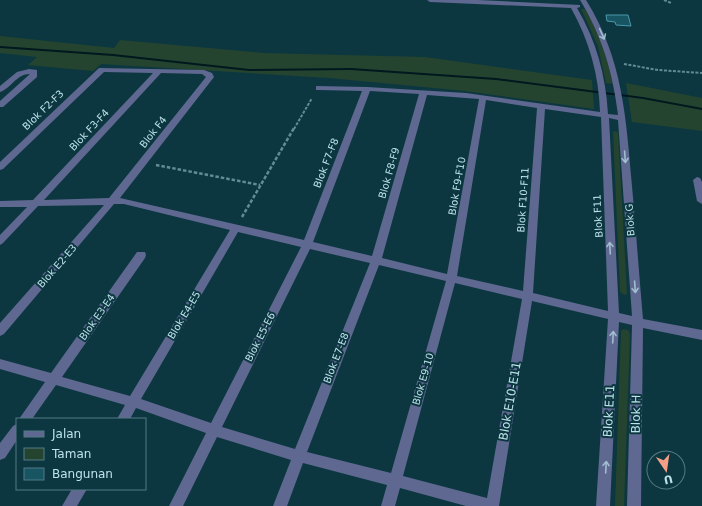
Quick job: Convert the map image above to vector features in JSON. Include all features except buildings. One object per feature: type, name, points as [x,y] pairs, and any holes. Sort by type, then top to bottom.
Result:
[{"type":"street","points":[[430,0],[568,4],[585,3]]},
{"type":"street","name":"Blok G","points":[[585,3],[602,34],[612,62],[621,106],[638,322]]},
{"type":"street","name":"Blok F11","points":[[568,4],[584,25],[593,46],[602,88],[614,315]]},
{"type":"street","name":"Blok F2-F3","points":[[0,167],[102,70],[159,71]]},
{"type":"street","points":[[0,90],[19,73],[23,71],[34,72],[34,75],[0,105]]},
{"type":"street","name":"Blok F4","points":[[113,200],[210,78],[209,75],[204,72],[159,71]]},
{"type":"street","name":"Blok F3-F4","points":[[0,240],[159,71]]},
{"type":"street","points":[[319,88],[424,92],[483,97],[622,118]]},
{"type":"street","name":"Blok F7-F8","points":[[307,245],[367,89]]},
{"type":"street","name":"Blok F8-F9","points":[[376,261],[424,92]]},
{"type":"street","name":"Blok F9-F10","points":[[452,277],[483,97]]},
{"type":"street","name":"Blok F10-F11","points":[[528,296],[540,106]]},
{"type":"street","points":[[697,180],[702,201]]},
{"type":"street","points":[[0,204],[113,200],[124,201],[307,245],[614,315],[638,322],[702,335]]},
{"type":"street","name":"Blok E2-E3","points":[[0,331],[113,200]]},
{"type":"street","name":"Blok E4-E5","points":[[124,418],[236,228]]},
{"type":"street","name":"Blok E5-E6","points":[[176,506],[307,245]]},
{"type":"street","name":"Blok E3-E4","points":[[26,418],[141,255]]},
{"type":"street","name":"Blok E7-E8","points":[[280,506],[348,327],[376,261]]},
{"type":"street","name":"Blok E9-10","points":[[388,506],[452,277]]},
{"type":"street","name":"Blok E10-E11","points":[[492,506],[528,296]]},
{"type":"street","name":"Blok E11","points":[[603,506],[614,315]]},
{"type":"street","name":"Blok H","points":[[634,506],[638,322]]},
{"type":"street","points":[[0,364],[133,402],[214,430],[299,456],[492,506]]},
{"type":"street","points":[[0,454],[16,431]]},
{"type":"street","points":[[70,506],[79,490]]},
{"type":"path","points":[[664,0],[671,3]]},
{"type":"path","points":[[612,62],[658,70],[702,73]]},
{"type":"path","points":[[236,228],[260,185],[319,88]]},
{"type":"path","points":[[143,163],[260,185]]},
{"type":"green space","points":[[581,9],[585,9],[598,36],[613,84],[606,83],[598,46]]},
{"type":"green space","points":[[0,36],[114,48],[120,40],[264,53],[425,57],[592,80],[594,109],[465,91],[329,78],[101,64],[93,71],[28,65],[37,57],[0,53]]},
{"type":"green space","points":[[626,83],[702,98],[702,131],[632,122]]},
{"type":"green space","points":[[613,131],[618,132],[626,295],[620,291]]},
{"type":"green space","points":[[623,329],[628,330],[630,334],[624,506],[615,506],[621,331]]},
{"type":"waterway","points":[[0,47],[113,55],[249,70],[351,69],[496,79],[643,98],[702,109]]}]
